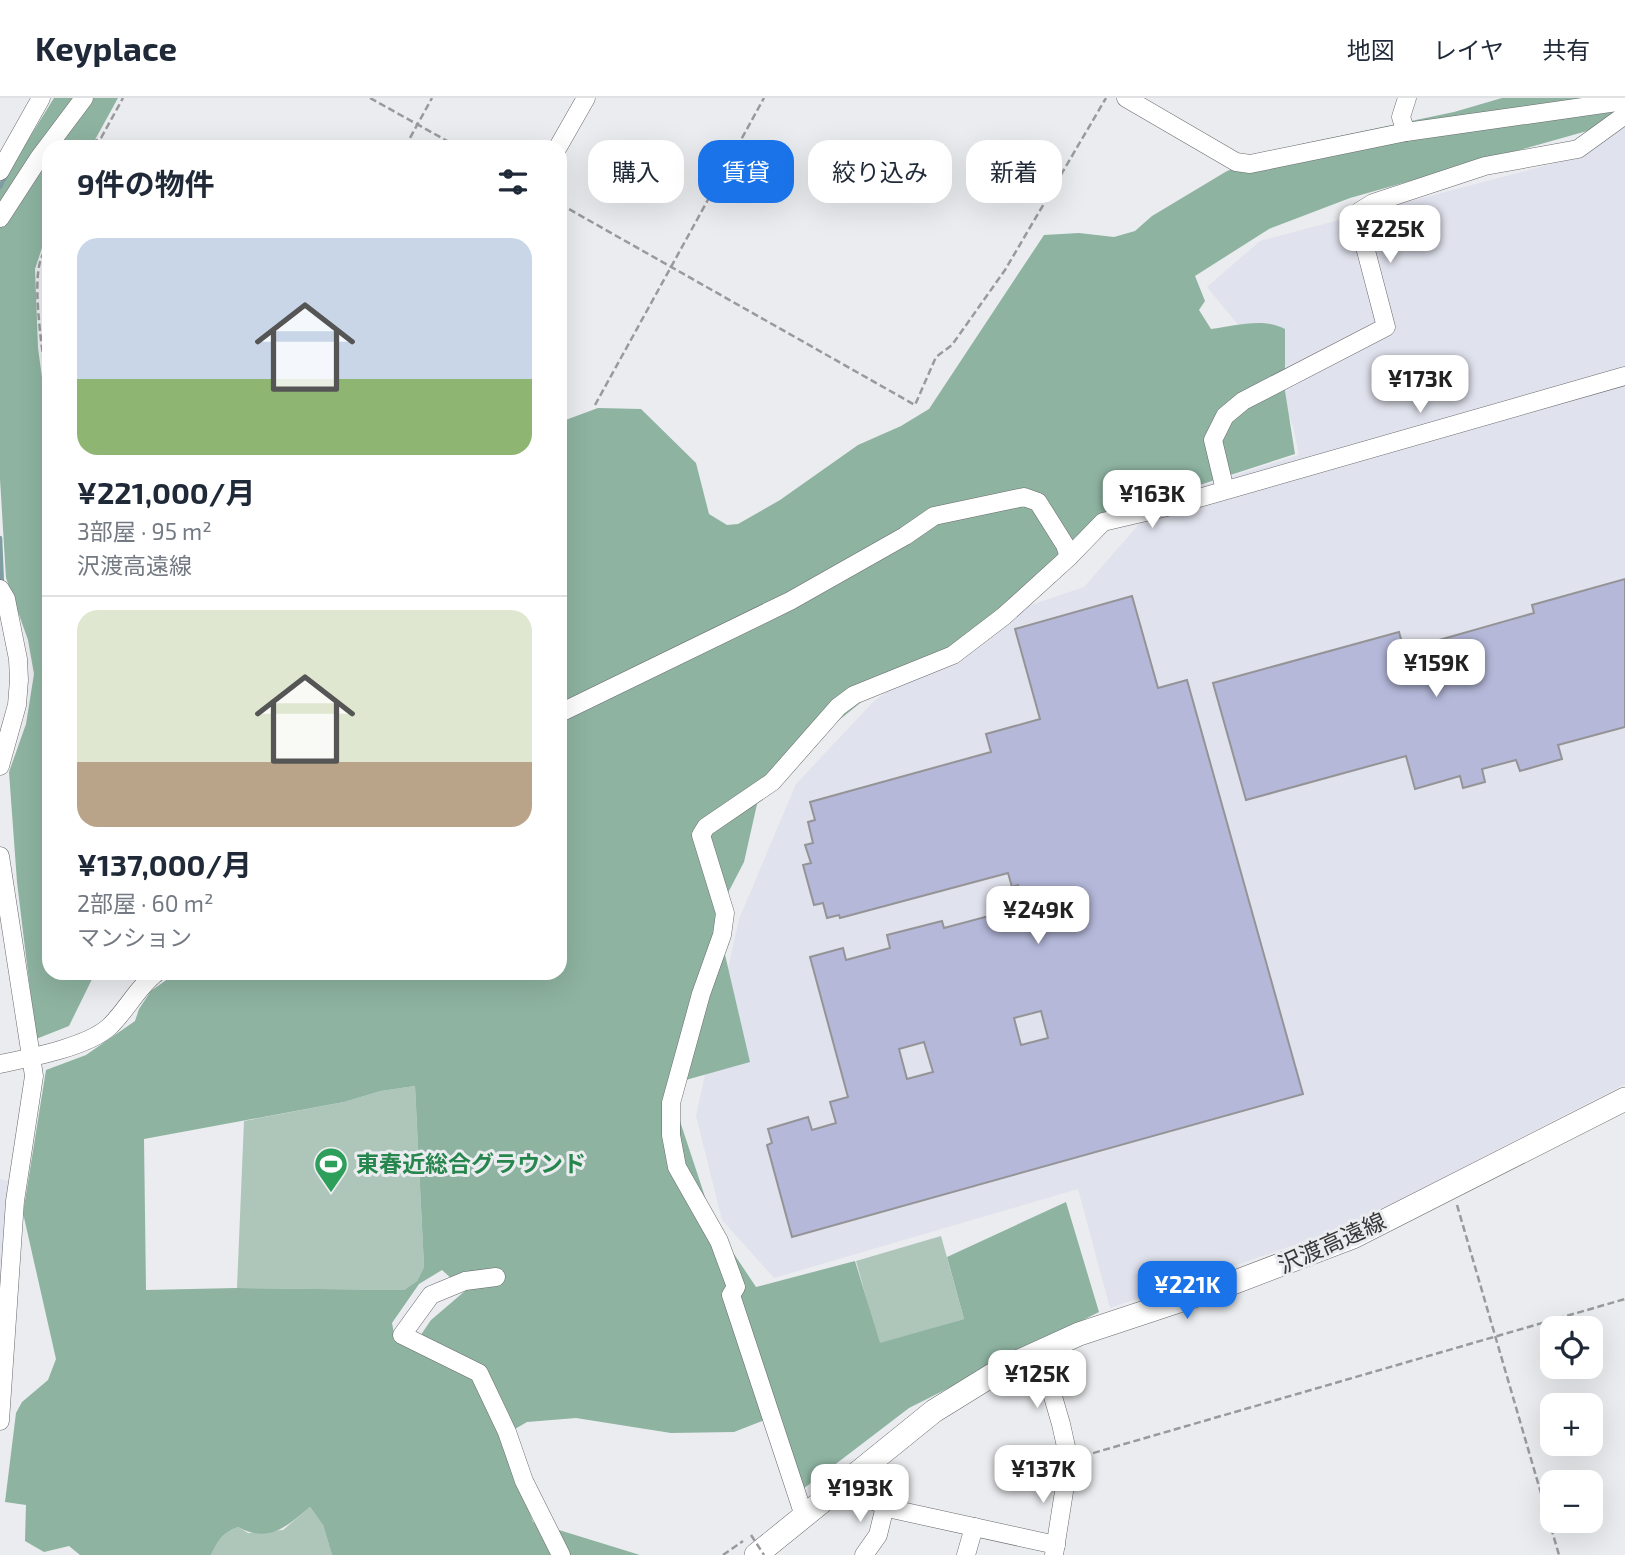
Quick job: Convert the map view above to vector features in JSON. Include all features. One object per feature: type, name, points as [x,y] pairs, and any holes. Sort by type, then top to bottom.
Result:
[{"type":"main road","name":"沢渡高遠線","points":[[756,1555],[934,1411],[1002,1369],[1079,1334],[1286,1264],[1353,1237],[1625,1099]]},
{"type":"street","points":[[0,171],[41,98]]},
{"type":"street","points":[[52,140],[84,98]]},
{"type":"street","points":[[562,140],[586,98]]},
{"type":"street","points":[[1126,98],[1236,162],[1250,164],[1406,132],[1625,100]]},
{"type":"street","points":[[1406,132],[1401,117],[1407,98]]},
{"type":"street","points":[[1225,490],[1213,440],[1225,416],[1243,401],[1386,327],[1359,224],[1360,211],[1373,203],[1485,166],[1578,149],[1625,115]]},
{"type":"street","points":[[0,218],[42,154]]},
{"type":"street","points":[[804,1516],[731,1295],[736,1287],[719,1241],[677,1167],[671,1135],[671,1103],[701,993],[722,935],[725,913],[701,835],[706,827],[772,782],[838,707],[855,695],[953,655],[1004,616],[1103,522],[1625,376]]},
{"type":"street","points":[[567,710],[790,600],[905,536],[934,516],[1024,497],[1038,502],[1065,545],[1069,557]]},
{"type":"street","points":[[0,766],[17,705],[19,680],[18,659],[6,599],[1,591]]},
{"type":"street","points":[[0,856],[34,1076],[15,1200],[0,1421]]},
{"type":"street","points":[[0,1064],[32,1058],[94,1037],[109,1027],[150,980]]},
{"type":"street","points":[[496,1277],[465,1281],[431,1295],[402,1335],[479,1373],[507,1432],[524,1480],[561,1555]]},
{"type":"street","points":[[841,1486],[884,1506],[1055,1550],[1069,1460],[1040,1352]]},
{"type":"street","points":[[864,1555],[878,1535],[884,1506]]},
{"type":"street","points":[[966,1555],[974,1527]]},
{"type":"path","points":[[96,140],[100,138],[123,98]]},
{"type":"path","points":[[370,98],[446,140]]},
{"type":"path","points":[[408,140],[432,98]]},
{"type":"path","points":[[595,405],[764,98]]},
{"type":"path","points":[[567,208],[915,405],[936,357],[952,345],[1005,270],[1105,98]]},
{"type":"path","points":[[42,258],[38,292],[42,329]]},
{"type":"path","points":[[1452,1188],[1559,1555]]},
{"type":"path","points":[[1069,1460],[1625,1300]]},
{"type":"path","points":[[723,1555],[751,1535],[764,1555]]},
{"type":"shaded area","points":[[1625,123],[1625,1084],[1347,1227],[1110,1308],[1078,1189],[774,1278],[722,1220],[696,1116],[739,919],[796,784],[873,702],[980,622],[1084,587],[1162,498],[1299,455],[1293,426],[1264,356],[1207,287],[1260,241],[1574,158]]},
{"type":"shaded area","points":[[0,1179],[12,1182],[0,1361]]},
{"type":"green space","points":[[54,98],[118,98],[95,140],[42,140],[42,248],[35,269],[42,377],[42,980],[92,980],[69,1026],[36,1039],[17,882],[9,772],[26,724],[34,674],[28,640],[6,578],[0,479],[0,185]]},
{"type":"green space","points":[[1502,98],[1625,98],[1617,114],[1587,131],[1350,198],[1269,229],[1195,276],[1205,301],[1199,310],[1211,329],[1258,323],[1285,329],[1285,391],[1295,454],[1098,518],[1005,608],[955,647],[895,675],[762,782],[744,862],[716,916],[750,1062],[668,1085],[714,1224],[756,1287],[855,1261],[880,1343],[964,1319],[947,1257],[1066,1202],[1099,1312],[909,1408],[803,1489],[780,1414],[734,1432],[671,1433],[576,1418],[527,1422],[503,1436],[533,1522],[640,1555],[332,1555],[323,1525],[310,1507],[285,1526],[268,1533],[249,1532],[238,1527],[233,1529],[221,1538],[211,1555],[80,1555],[69,1546],[44,1552],[25,1541],[26,1505],[5,1502],[16,1413],[22,1402],[48,1380],[56,1359],[23,1213],[46,1070],[86,1055],[135,1021],[139,1009],[151,991],[166,980],[567,980],[567,419],[598,408],[641,409],[696,463],[709,514],[727,525],[738,524],[780,500],[858,445],[901,426],[929,409],[1044,235],[1079,233],[1114,237],[1135,231],[1152,216],[1227,171],[1301,144],[1454,112]],"holes":[[[415,1086],[424,1267],[417,1281],[404,1290],[146,1290],[144,1139]],[[442,1270],[465,1291],[431,1320],[412,1348],[395,1339],[392,1323],[419,1284]]]},
{"type":"green space","name":"東春近総合グラウンド","points":[[415,1086],[424,1267],[417,1281],[404,1290],[237,1288],[244,1121]]},
{"type":"green space","points":[[941,1236],[964,1319],[879,1344],[856,1261]]},
{"type":"green space","points":[[310,1507],[323,1525],[332,1555],[211,1555],[221,1538],[233,1529],[238,1527],[248,1533],[283,1530]]},
{"type":"building","points":[[1625,579],[1625,727],[1558,745],[1562,759],[1520,771],[1516,760],[1482,769],[1485,782],[1463,788],[1460,776],[1415,789],[1406,756],[1246,800],[1213,683],[1399,632],[1404,650],[1534,613],[1532,605]]},
{"type":"building","points":[[1132,596],[1158,688],[1187,680],[1303,1094],[792,1237],[767,1145],[772,1143],[768,1129],[808,1117],[812,1130],[836,1123],[830,1102],[848,1097],[810,957],[843,948],[846,960],[890,948],[887,935],[942,921],[944,928],[1023,907],[1018,885],[1012,887],[1008,873],[840,918],[839,915],[827,918],[823,903],[814,905],[803,865],[811,863],[805,845],[813,843],[808,822],[815,820],[810,802],[991,752],[986,734],[1040,719],[1015,629]],"holes":[[[1041,1011],[1048,1038],[1021,1045],[1014,1018]],[[924,1042],[933,1072],[907,1079],[899,1049]]]},
{"type":"waterway","points":[[0,187],[6,175]]},
{"type":"waterway","points":[[0,538],[2,586]]},
{"type":"place","name":"東春近総合グラウンド","points":[[331,1194]]}]
